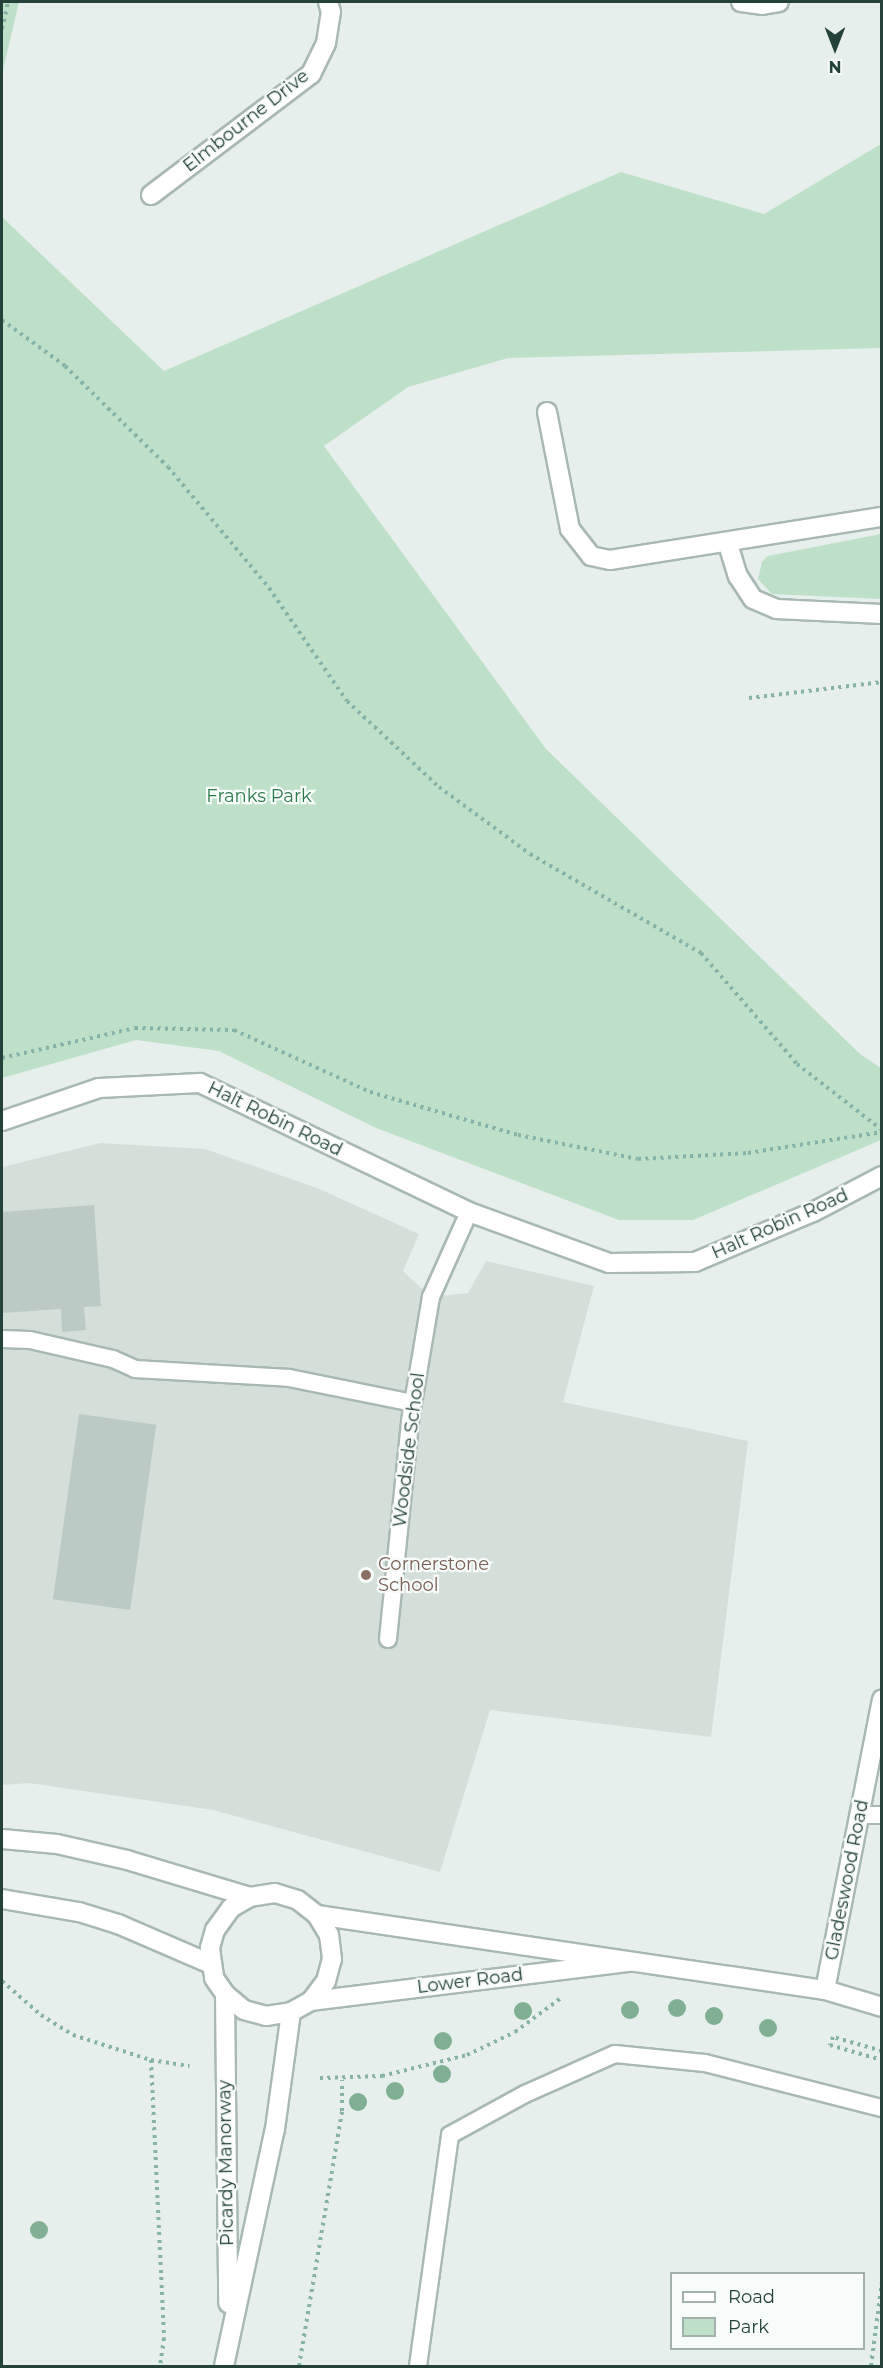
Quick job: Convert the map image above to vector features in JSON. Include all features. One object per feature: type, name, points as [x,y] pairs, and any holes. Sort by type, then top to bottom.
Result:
[{"type":"main road","name":"Elmbourne Drive","points":[[151,195],[310,74],[326,43],[331,12],[328,2]]},
{"type":"main road","points":[[741,2],[762,5],[779,2]]},
{"type":"main road","points":[[547,412],[570,529],[591,556],[610,560],[728,544],[882,517]]},
{"type":"main road","points":[[728,544],[738,576],[753,599],[776,609],[882,614]]},
{"type":"main road","name":"Halt Robin Road","points":[[2,1121],[99,1088],[200,1083],[468,1212],[609,1263],[694,1262],[813,1212],[882,1176]]},
{"type":"main road","name":"Gladeswood Road","points":[[825,1990],[882,1700]]},
{"type":"main road","name":"Lower Road","points":[[2,1839],[57,1844],[128,1860],[250,1897],[275,1893],[298,1900],[317,1915],[329,1935],[332,1959],[326,1981],[311,2001]]},
{"type":"main road","points":[[2,1899],[79,1912],[118,1924],[211,1964],[215,1930],[231,1908],[250,1897]]},
{"type":"main road","name":"Lower Road","points":[[317,1915],[825,1990],[882,2007]]},
{"type":"main road","name":"Lower Road","points":[[211,1964],[225,1994],[244,2010],[266,2016],[291,2012],[311,2001],[629,1962]]},
{"type":"main road","name":"Picardy Manorway","points":[[225,1994],[229,2332]]},
{"type":"main road","name":"Picardy Manorway","points":[[224,2367],[229,2332],[275,2129],[291,2012]]},
{"type":"lane","name":"Woodside School","points":[[388,1639],[413,1403],[431,1297],[468,1212]]},
{"type":"lane","points":[[2,1339],[30,1340],[113,1359],[135,1370],[289,1377],[413,1403]]},
{"type":"lane","points":[[859,1815],[882,1815]]},
{"type":"lane","points":[[418,2367],[450,2135],[525,2094],[615,2054],[705,2063],[882,2108]]},
{"type":"path","points":[[2,29],[8,2]]},
{"type":"path","points":[[2,320],[65,366],[168,467],[269,588],[347,701],[439,787],[530,854],[701,953],[797,1064],[882,1131]]},
{"type":"path","points":[[749,698],[882,682]]},
{"type":"path","points":[[2,1058],[135,1028],[234,1030],[370,1092],[518,1135],[638,1160],[748,1153],[882,1131]]},
{"type":"path","points":[[2,1981],[41,2015],[73,2035],[152,2060],[190,2066]]},
{"type":"path","points":[[320,2078],[342,2080],[414,2071],[467,2055],[515,2032],[570,1992]]},
{"type":"path","points":[[882,2051],[833,2037],[830,2045],[882,2060]]},
{"type":"path","points":[[152,2060],[164,2338],[160,2367]]},
{"type":"path","points":[[299,2367],[342,2111],[342,2080]]},
{"type":"path","points":[[871,2367],[882,2281]]},
{"type":"shaded area","name":"Cornerstone School","points":[[100,1143],[205,1149],[317,1188],[419,1234],[403,1271],[431,1297],[468,1293],[486,1261],[594,1286],[563,1402],[748,1441],[711,1737],[490,1710],[440,1872],[213,1810],[29,1783],[2,1785],[2,1167]]},
{"type":"green space","points":[[2,2],[19,2],[2,74]]},
{"type":"green space","name":"Franks Park","points":[[881,144],[881,348],[508,358],[408,387],[324,446],[546,749],[860,1054],[881,1068],[881,1140],[693,1220],[619,1220],[376,1128],[219,1051],[136,1040],[2,1078],[2,217],[164,371],[621,172],[764,214]]},
{"type":"green space","points":[[881,534],[881,599],[772,594],[758,579],[762,562],[768,556]]},
{"type":"building","points":[[94,1205],[101,1306],[84,1307],[86,1330],[62,1332],[61,1309],[2,1313],[2,1212]]},
{"type":"building","points":[[79,1414],[156,1425],[130,1610],[53,1599]]},
{"type":"place","name":"Cornerstone School","points":[[366,1575]]}]
